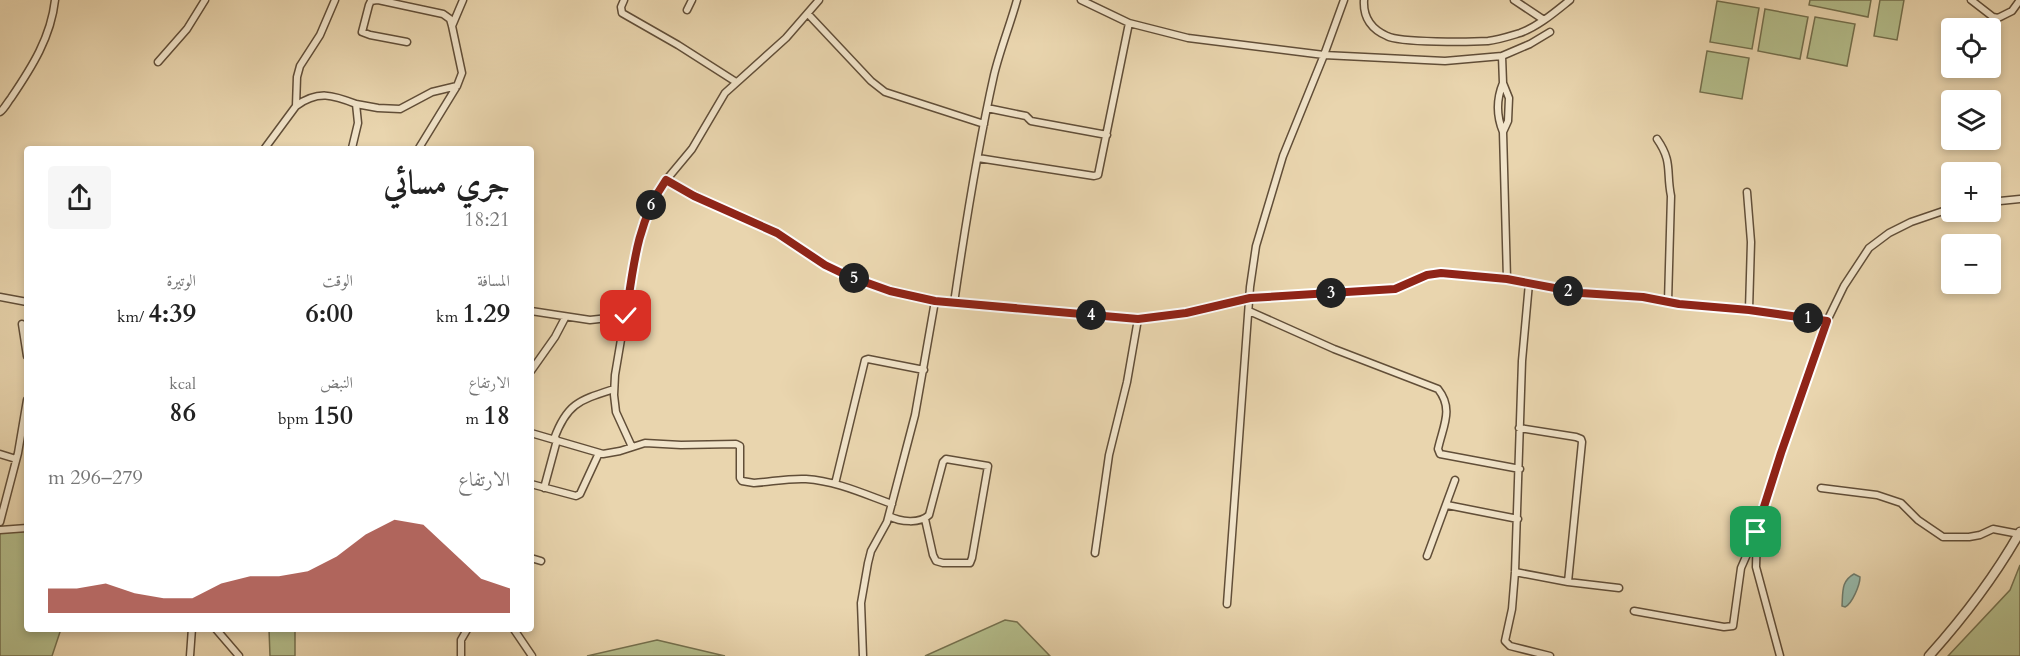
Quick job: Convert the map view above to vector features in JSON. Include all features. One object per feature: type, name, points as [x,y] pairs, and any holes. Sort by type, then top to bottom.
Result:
[{"type":"street","points":[[0,112],[20,86],[41,48],[52,20],[55,0]]},
{"type":"street","points":[[158,62],[187,29],[205,0]]},
{"type":"street","points":[[296,105],[297,77],[300,66],[320,35],[335,0]]},
{"type":"street","points":[[407,42],[363,32],[371,1],[378,0],[443,14],[450,19],[462,73],[457,86],[420,146]]},
{"type":"street","points":[[452,26],[463,0]]},
{"type":"street","points":[[624,0],[621,7],[622,13],[678,45],[735,82]]},
{"type":"street","points":[[687,10],[692,0]]},
{"type":"street","points":[[632,447],[616,412],[614,389],[637,244],[643,224],[666,180],[692,150],[725,93],[762,61],[819,0]]},
{"type":"street","points":[[954,303],[972,185],[987,108],[995,72],[1017,0]]},
{"type":"street","points":[[1081,0],[1129,23],[1188,38],[1324,55],[1445,61],[1502,56],[1530,45],[1550,32]]},
{"type":"street","points":[[1227,604],[1248,311],[1256,246],[1283,156],[1344,0]]},
{"type":"street","points":[[1364,0],[1365,16],[1372,26],[1389,37],[1426,41],[1490,41],[1522,32],[1544,20],[1570,0]]},
{"type":"street","points":[[1514,0],[1544,20]]},
{"type":"street","points":[[1971,0],[1993,17],[1998,18],[2012,11],[2020,0]]},
{"type":"street","points":[[808,14],[871,81],[885,92],[984,124]]},
{"type":"street","points":[[978,158],[1094,176],[1100,171],[1129,23]]},
{"type":"street","points":[[1502,56],[1503,83],[1509,98],[1508,121],[1503,132]]},
{"type":"street","points":[[1503,83],[1498,94],[1497,107],[1503,132],[1507,279]]},
{"type":"street","points":[[266,146],[296,105],[307,98],[334,96],[356,104],[400,109],[432,92],[457,86]]},
{"type":"street","points":[[352,146],[358,123],[356,104]]},
{"type":"street","points":[[987,108],[1026,116],[1031,121],[1107,135]]},
{"type":"street","points":[[1657,139],[1666,151],[1669,162],[1668,181],[1671,196],[1668,302]]},
{"type":"street","points":[[666,180],[703,200],[777,233],[825,265],[848,276],[890,291],[935,301],[1138,319],[1186,313],[1250,298],[1395,289],[1434,273],[1507,279],[1581,293],[1643,297],[1827,321]]},
{"type":"street","points":[[1748,192],[1751,232],[1749,310]]},
{"type":"street","points":[[2001,201],[2020,199]]},
{"type":"street","points":[[1634,611],[1724,627],[1733,626],[1741,568],[1756,532],[1827,321],[1844,286],[1869,248],[1889,233],[1911,222],[1941,212]]},
{"type":"street","points":[[1529,283],[1522,361],[1515,572],[1512,609],[1505,641],[1510,646],[1533,654],[1550,656]]},
{"type":"street","points":[[0,297],[24,301]]},
{"type":"street","points":[[863,656],[861,603],[866,570],[871,551],[889,516],[915,415],[935,301]]},
{"type":"street","points":[[1248,311],[1334,349],[1438,389],[1446,399],[1447,412],[1438,449],[1440,454],[1520,469]]},
{"type":"street","points":[[534,312],[590,320],[626,316]]},
{"type":"street","points":[[534,366],[555,337],[565,318]]},
{"type":"street","points":[[1095,553],[1109,454],[1127,382],[1138,319]]},
{"type":"street","points":[[22,324],[24,337]]},
{"type":"street","points":[[835,484],[865,360],[924,370]]},
{"type":"street","points":[[544,488],[561,420],[568,411],[592,396],[614,389]]},
{"type":"street","points":[[0,522],[2,506],[19,456],[24,421]]},
{"type":"street","points":[[1520,428],[1581,439],[1568,582]]},
{"type":"street","points":[[534,434],[599,453],[611,453],[645,443],[681,446],[736,444],[740,446],[740,478],[742,481],[754,483],[804,479],[835,484],[892,504]]},
{"type":"street","points":[[534,485],[576,496],[580,494],[599,453]]},
{"type":"street","points":[[0,454],[19,456]]},
{"type":"street","points":[[889,516],[897,521],[925,519],[929,515],[943,462],[946,459],[988,466],[970,563],[936,561],[925,519]]},
{"type":"street","points":[[1426,556],[1455,480]]},
{"type":"street","points":[[1821,488],[1877,495],[1901,503],[1918,520],[1943,537],[1969,537],[1993,529],[2020,533],[2001,566],[1961,620],[1929,656]]},
{"type":"street","points":[[1447,505],[1518,519]]},
{"type":"street","points":[[0,530],[24,528]]},
{"type":"street","points":[[1756,532],[1756,567],[1780,656]]},
{"type":"street","points":[[534,559],[541,561]]},
{"type":"street","points":[[1515,572],[1568,582],[1619,588]]},
{"type":"street","points":[[190,656],[192,632]]},
{"type":"street","points":[[218,632],[239,656]]},
{"type":"street","points":[[460,656],[461,640],[466,632]]},
{"type":"street","points":[[516,632],[532,656]]},
{"type":"green space","points":[[1810,0],[1871,0],[1868,17],[1809,5]]},
{"type":"green space","points":[[1880,0],[1904,0],[1897,40],[1874,36]]},
{"type":"green space","points":[[1717,1],[1759,8],[1752,49],[1710,42]]},
{"type":"green space","points":[[1765,9],[1808,17],[1800,59],[1758,51]]},
{"type":"green space","points":[[1815,17],[1855,24],[1847,66],[1807,58]]},
{"type":"green space","points":[[1707,51],[1749,58],[1742,99],[1700,92]]},
{"type":"green space","points":[[24,531],[24,632],[60,632],[52,656],[0,656],[0,533]]},
{"type":"green space","points":[[2020,565],[2020,656],[1948,656],[2010,590]]},
{"type":"green space","points":[[1005,620],[1017,622],[1050,656],[925,656]]},
{"type":"green space","points":[[269,632],[295,632],[295,656],[270,656]]},
{"type":"green space","points":[[657,640],[725,656],[587,656]]},
{"type":"shaded area","points":[[1854,574],[1860,577],[1859,585],[1853,598],[1845,607],[1842,606],[1844,587],[1847,580]]},
{"type":"route","points":[[626,316],[637,244],[651,205],[666,180],[694,196],[777,233],[825,265],[848,276],[890,291],[935,301],[1016,310],[1138,319],[1186,313],[1250,298],[1402,288],[1427,275],[1441,273],[1507,279],[1581,293],[1643,297],[1679,304],[1749,310],[1827,321],[1756,532]]}]
